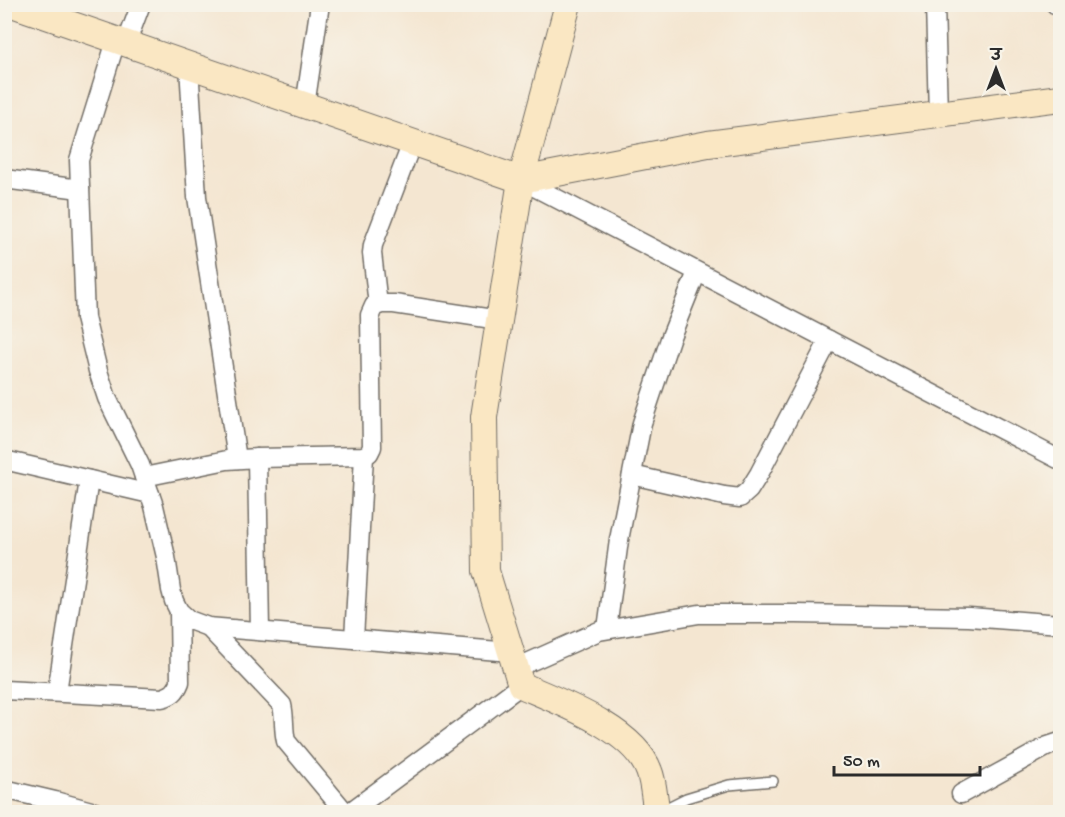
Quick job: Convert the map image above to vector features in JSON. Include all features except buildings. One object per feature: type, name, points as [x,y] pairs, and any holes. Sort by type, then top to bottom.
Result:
[{"type":"main road","points":[[12,4],[521,180],[708,144],[1060,98]]},
{"type":"main road","points":[[568,4],[521,180],[484,417],[486,571],[516,668],[618,734],[636,749],[649,771],[657,813]]},
{"type":"street","points":[[141,4],[121,42],[81,152],[79,168],[85,318],[107,398],[140,465],[147,485],[166,557],[171,590],[179,611],[189,620],[208,627],[354,639],[516,668]]},
{"type":"street","points":[[305,106],[320,4]]},
{"type":"street","points":[[935,4],[938,114]]},
{"type":"street","points":[[1055,4],[1060,5]]},
{"type":"street","points":[[189,66],[197,197],[237,459]]},
{"type":"street","points":[[378,305],[373,245],[412,143]]},
{"type":"street","points":[[4,179],[80,189]]},
{"type":"street","points":[[521,180],[1060,460]]},
{"type":"street","points":[[607,629],[619,540],[642,423],[670,339],[697,272]]},
{"type":"street","points":[[4,460],[89,480],[147,485],[237,459],[364,456],[372,447],[370,315],[374,306],[394,304],[499,320]]},
{"type":"street","points":[[632,476],[740,498],[749,490],[759,474],[829,340]]},
{"type":"street","points":[[354,639],[364,456]]},
{"type":"street","points":[[257,458],[260,631]]},
{"type":"street","points":[[57,692],[89,480]]},
{"type":"street","points":[[4,690],[162,698],[171,696],[180,682],[179,611]]},
{"type":"street","points":[[350,813],[516,668],[599,631],[699,614],[969,617],[1060,624]]},
{"type":"street","points":[[208,627],[282,705],[286,741],[345,813]]},
{"type":"street","points":[[961,794],[1048,746],[1060,742]]},
{"type":"street","points":[[4,789],[96,813]]},
{"type":"lane","points":[[657,813],[686,798],[729,785],[773,781]]}]
